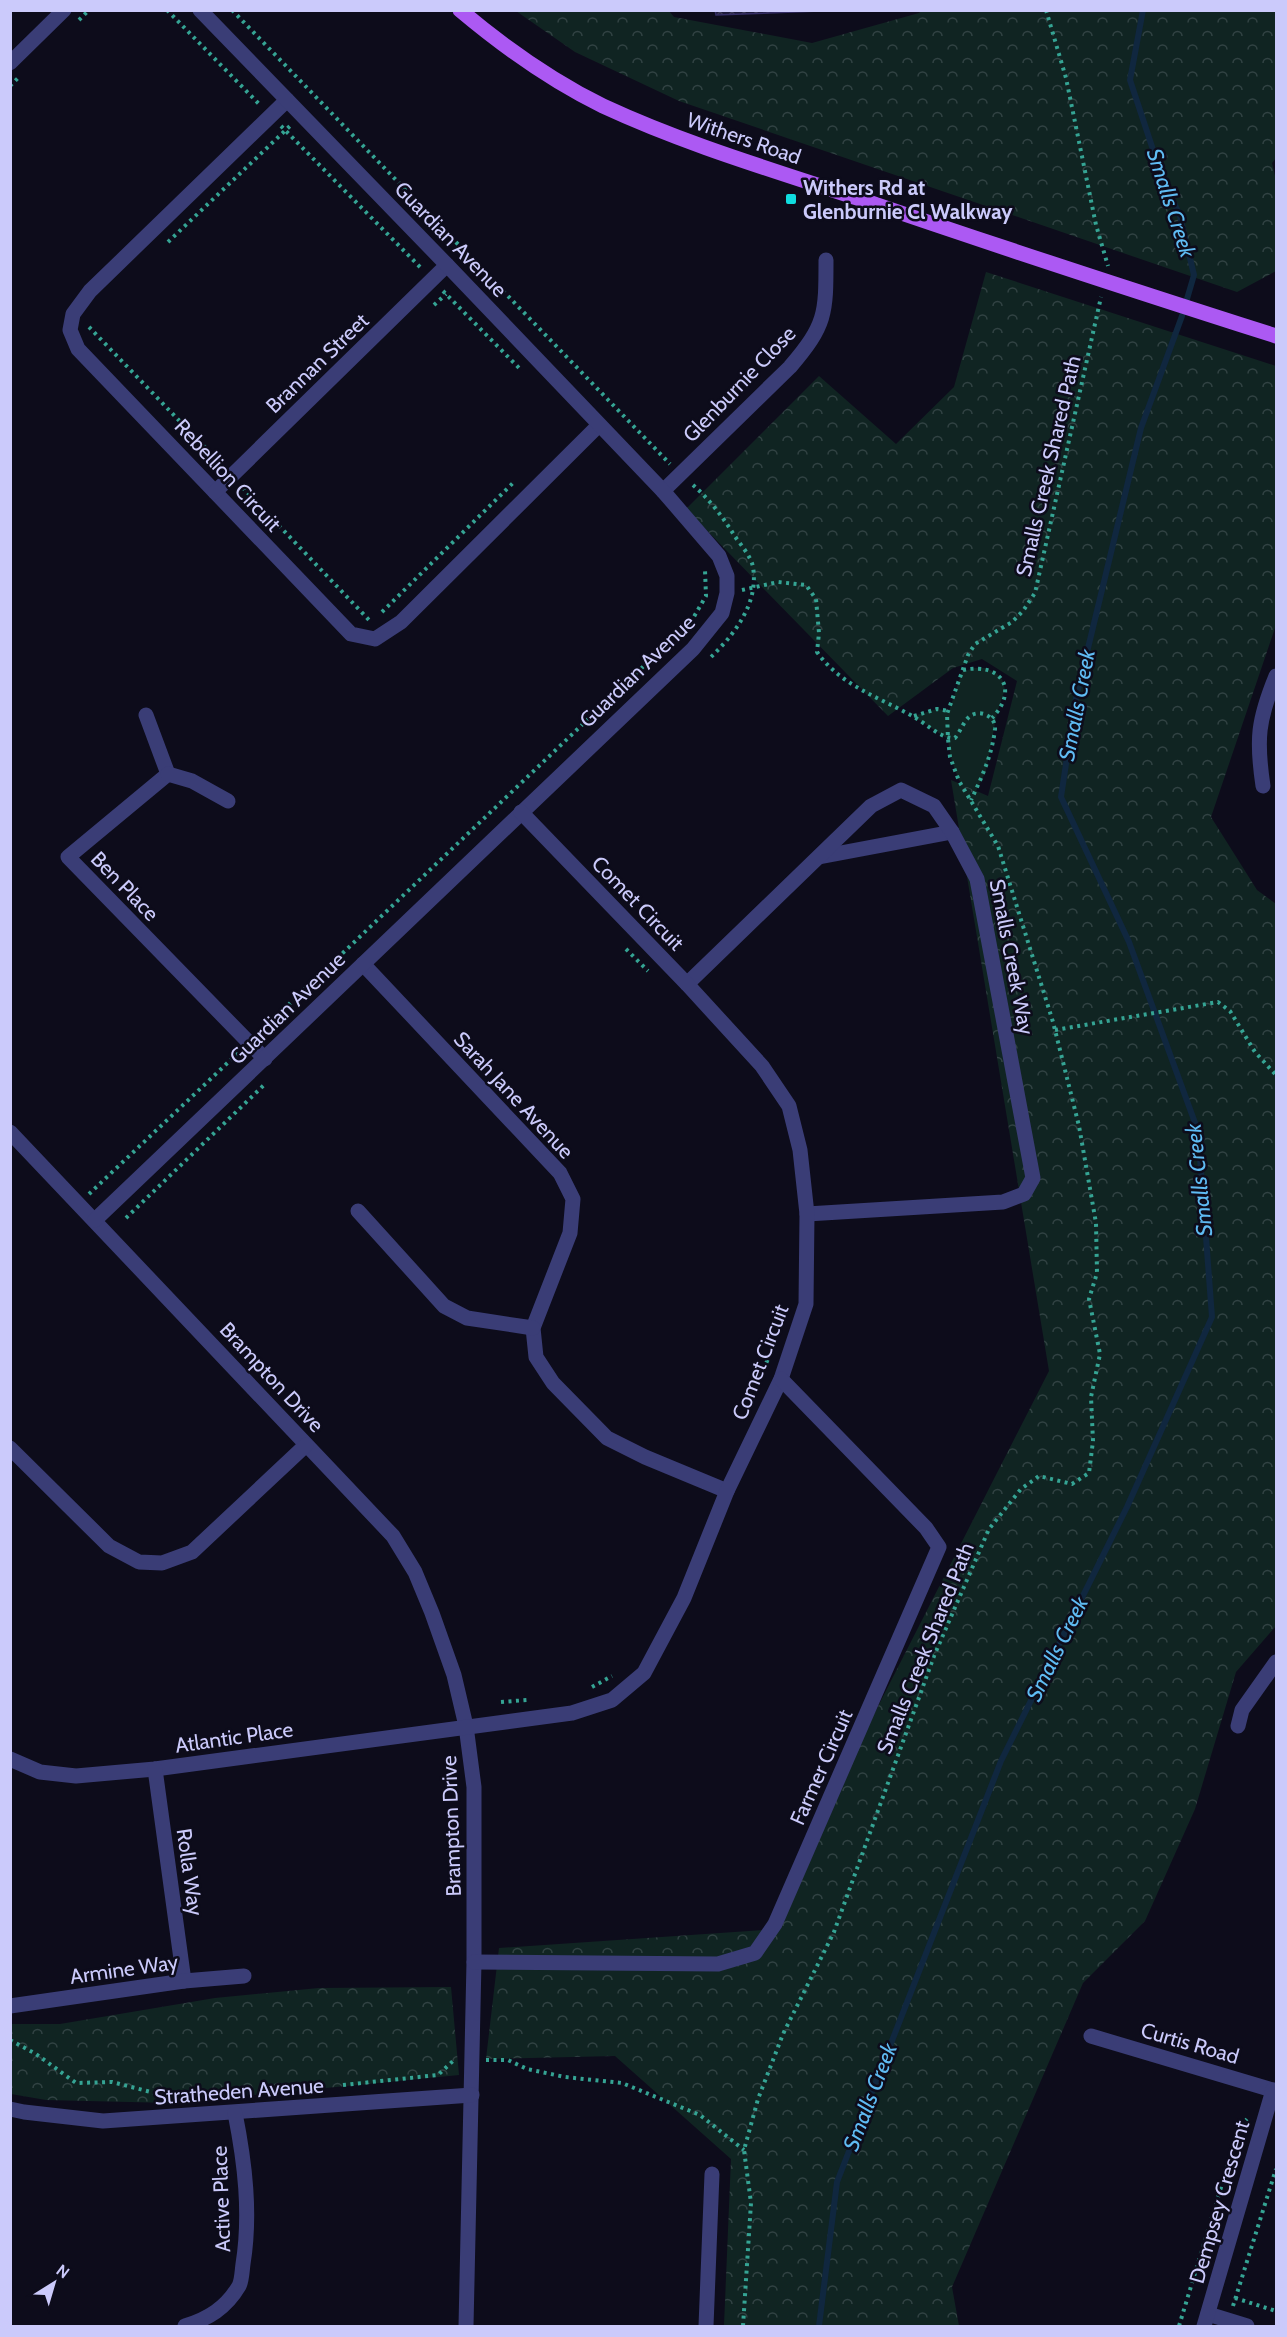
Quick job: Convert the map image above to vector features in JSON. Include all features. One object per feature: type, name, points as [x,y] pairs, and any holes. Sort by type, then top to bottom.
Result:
[{"type":"main road","name":"Withers Road","points":[[460,10],[493,37],[561,82],[602,105],[663,132],[1166,302],[1276,336]]},
{"type":"street","points":[[10,63],[64,10]]},
{"type":"street","name":"Guardian Avenue","points":[[95,1220],[693,649],[722,613],[727,593],[727,576],[719,556],[663,491],[200,10]]},
{"type":"street","name":"Rebellion Circuit","points":[[287,100],[90,291],[73,314],[70,330],[78,349],[351,634],[375,639],[401,622],[599,425]]},
{"type":"street","name":"Glenburnie Close","points":[[663,491],[790,367],[809,344],[822,322],[826,301],[826,260]]},
{"type":"street","name":"Brannan Street","points":[[215,492],[447,265]]},
{"type":"street","points":[[1263,786],[1257,737],[1265,705],[1276,676]]},
{"type":"street","points":[[146,716],[168,774],[192,781],[228,801]]},
{"type":"street","name":"Ben Place","points":[[168,774],[68,857],[265,1059]]},
{"type":"street","name":"Smalls Creek Way","points":[[687,984],[871,807],[900,790],[934,806],[952,832],[977,879],[1033,1178],[1024,1194],[1003,1202],[807,1214]]},
{"type":"street","name":"Comet Circuit","points":[[466,1726],[573,1713],[612,1700],[644,1673],[684,1598],[728,1491],[781,1379],[806,1304],[807,1214],[800,1150],[789,1106],[762,1066],[687,984],[521,812]]},
{"type":"street","points":[[819,857],[952,832]]},
{"type":"street","name":"Sarah Jane Avenue","points":[[363,964],[560,1173],[573,1199],[570,1233],[533,1328],[536,1357],[554,1383],[607,1438],[645,1457],[728,1491]]},
{"type":"street","name":"Brampton Drive","points":[[10,1132],[393,1536],[415,1572],[432,1613],[454,1675],[466,1726],[474,1787],[474,1962],[466,2326]]},
{"type":"street","points":[[358,1211],[444,1306],[467,1318],[533,1328]]},
{"type":"street","name":"Farmer Circuit","points":[[474,1962],[718,1964],[755,1953],[775,1924],[939,1547],[926,1528],[781,1379]]},
{"type":"street","points":[[10,1448],[109,1546],[139,1562],[162,1563],[192,1552],[306,1445]]},
{"type":"street","points":[[1238,1726],[1242,1710],[1276,1662]]},
{"type":"street","name":"Atlantic Place","points":[[10,1759],[40,1772],[76,1776],[155,1768],[466,1726]]},
{"type":"street","name":"Rolla Way","points":[[155,1768],[184,1981]]},
{"type":"street","name":"Armine Way","points":[[10,2006],[184,1981],[244,1976]]},
{"type":"street","name":"Curtis Road","points":[[1091,2036],[1275,2091]]},
{"type":"street","name":"Dempsey Crescent","points":[[1206,2320],[1264,2120],[1275,2091]]},
{"type":"street","name":"Stratheden Avenue","points":[[10,2109],[103,2121],[235,2114],[472,2095]]},
{"type":"street","name":"Active Place","points":[[185,2326],[200,2322],[223,2308],[240,2284],[247,2242],[246,2185],[245,2163],[235,2114]]},
{"type":"street","points":[[706,2326],[712,2174]]},
{"type":"street","points":[[1206,2320],[1228,2320],[1247,2326]]},
{"type":"path","points":[[232,10],[701,492],[726,521],[753,565],[753,588],[745,615],[728,640],[706,662]]},
{"type":"path","points":[[1046,10],[1066,78],[1096,225],[1108,263]]},
{"type":"path","points":[[166,244],[318,99]]},
{"type":"path","points":[[429,310],[446,294]]},
{"type":"path","name":"Smalls Creek Shared Path","points":[[743,2326],[751,2203],[744,2150],[758,2099],[783,2034],[834,1932],[934,1656],[989,1528],[1021,1489],[1039,1476],[1072,1484],[1089,1473],[1093,1441],[1091,1396],[1100,1354],[1089,1299],[1097,1273],[1096,1223],[1079,1126],[1055,1030],[998,846],[958,781],[950,757],[948,711],[975,644],[1012,622],[1035,593],[1100,301]]},
{"type":"path","points":[[89,317],[89,328],[371,622]]},
{"type":"path","points":[[380,614],[522,474]]},
{"type":"path","points":[[244,489],[252,480]]},
{"type":"path","points":[[727,593],[778,582],[806,585],[816,599],[819,633],[817,652],[827,666],[845,680],[913,716],[948,738],[955,738],[967,718],[973,714],[981,713],[992,718],[995,725],[988,764],[971,801]]},
{"type":"path","points":[[963,670],[986,668],[1002,679],[1005,689],[997,713],[992,718]]},
{"type":"path","points":[[913,716],[937,709],[948,711]]},
{"type":"path","points":[[622,944],[652,975]]},
{"type":"path","points":[[1055,1030],[1207,1002],[1218,1002],[1230,1011],[1255,1052],[1276,1075]]},
{"type":"path","points":[[126,1218],[269,1080]]},
{"type":"path","points":[[750,1400],[772,1349]]},
{"type":"path","points":[[584,1691],[622,1671]]},
{"type":"path","points":[[501,1702],[531,1700]]},
{"type":"path","points":[[1179,2326],[1239,2128],[1248,2118],[1264,2120]]},
{"type":"path","points":[[1228,2320],[1276,2169]]},
{"type":"path","points":[[1235,2298],[1276,2311]]},
{"type":"green space","points":[[516,11],[669,11],[674,17],[812,43],[921,11],[1276,11],[1276,158],[1272,163],[1276,180],[1276,271],[1237,292],[679,101],[575,52]]},
{"type":"green space","points":[[986,272],[1276,366],[1276,625],[1211,817],[1257,890],[1276,904],[1276,1626],[1236,1672],[1195,1809],[1145,1921],[1083,1983],[952,2287],[959,2326],[724,2326],[731,2159],[615,2056],[486,2059],[499,1948],[764,1930],[1049,1371],[951,780],[988,796],[1017,681],[982,659],[953,668],[888,716],[686,509],[819,376],[896,444],[954,387]]},
{"type":"green space","points":[[974,668],[986,668],[996,673],[1002,679],[1005,689],[997,713],[986,771],[971,801],[955,771],[948,739],[913,716],[937,709],[949,711],[962,672]]},
{"type":"green space","points":[[451,1987],[459,2075],[172,2103],[46,2100],[11,2094],[11,2024],[60,2024],[215,1998],[319,1988]]},
{"type":"building","points":[[715,10],[846,10],[716,15]]},
{"type":"waterway","name":"Smalls Creek","points":[[819,2326],[837,2182],[1001,1761],[1127,1507],[1212,1317],[1198,1131],[1129,942],[1061,797],[1076,698],[1141,428],[1182,316],[1194,275],[1180,216],[1161,174],[1130,80],[1143,10]]},
{"type":"place","name":"Withers Rd at Glenburnie Cl Walkway","points":[[791,199]]}]
